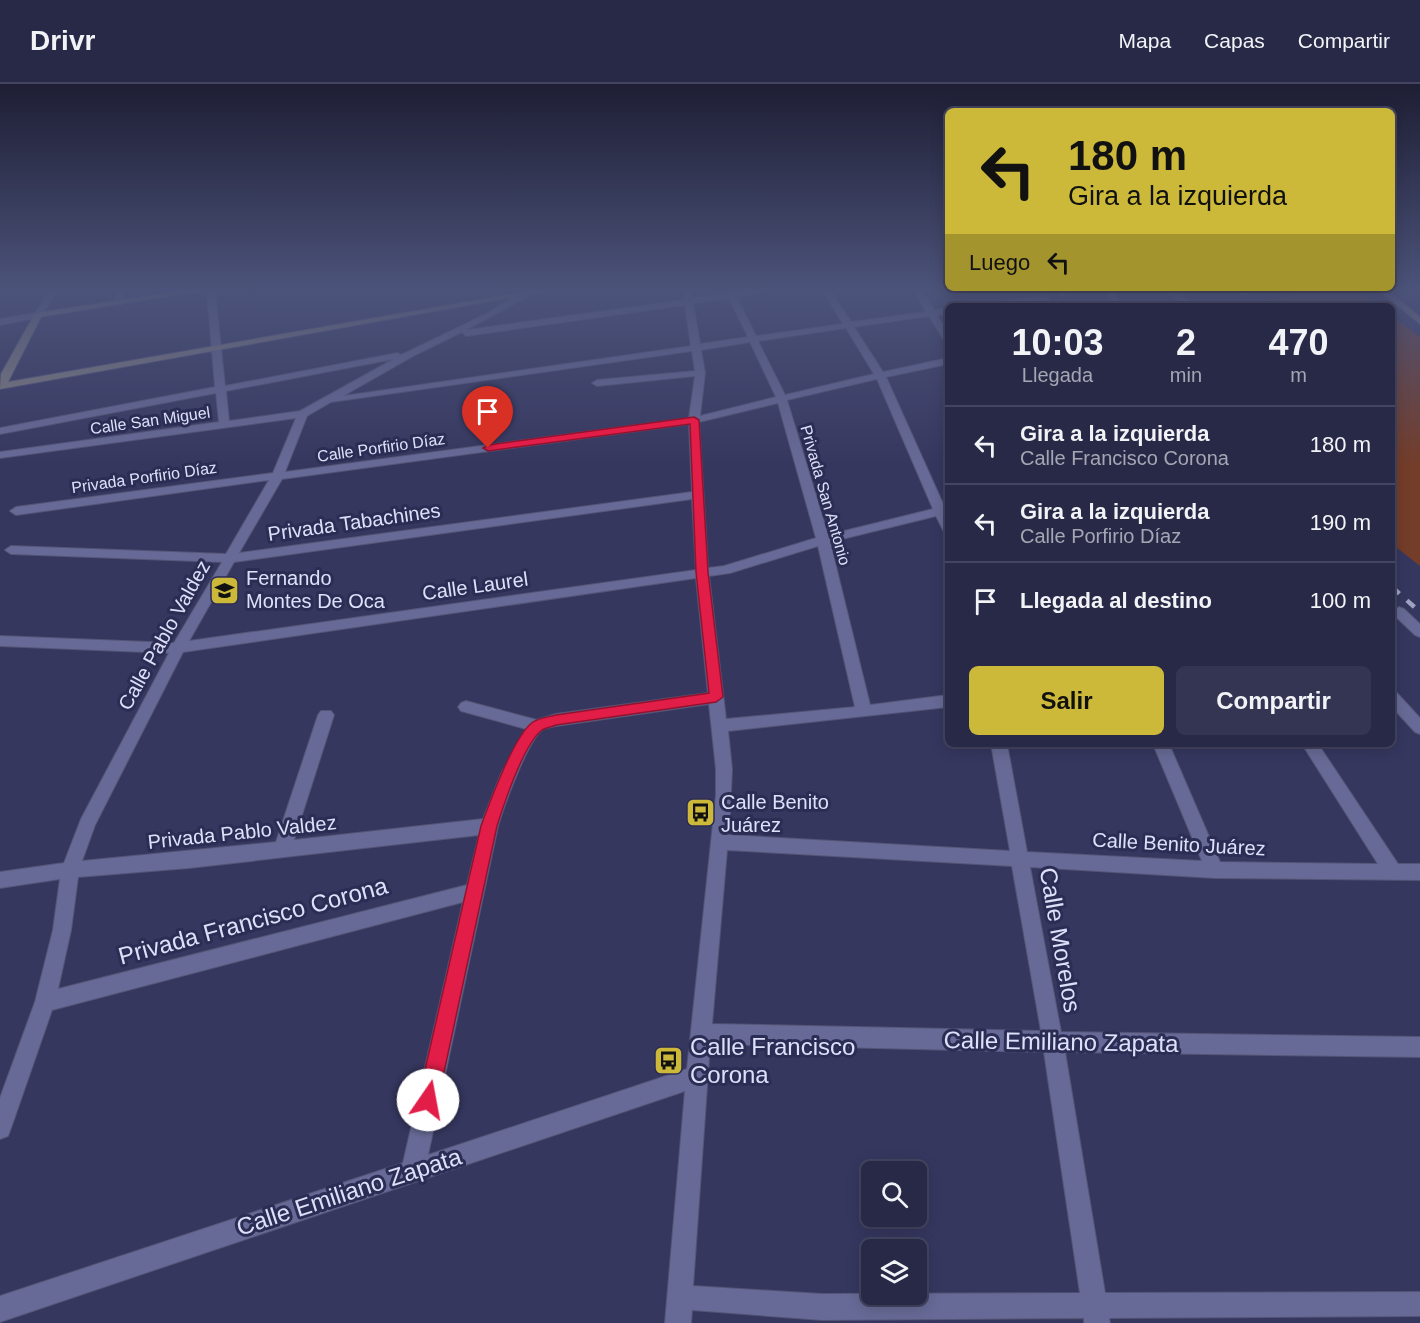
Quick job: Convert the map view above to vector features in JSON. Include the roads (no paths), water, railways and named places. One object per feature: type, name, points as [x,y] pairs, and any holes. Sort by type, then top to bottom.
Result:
[{"type":"main road","points":[[2,384],[20,349]]},
{"type":"main road","points":[[2,384],[196,349]]},
{"type":"street","points":[[217,349],[224,425]]},
{"type":"street","points":[[303,414],[422,349]]},
{"type":"street","points":[[322,402],[697,349],[700,373],[694,420],[702,572],[724,769],[720,842],[703,1034],[697,1076],[678,1323]]},
{"type":"street","name":"Privada San Antonio","points":[[758,349],[782,399],[823,540],[864,712]]},
{"type":"street","points":[[863,349],[880,375],[944,511]]},
{"type":"street","points":[[0,431],[412,353]]},
{"type":"street","name":"Calle Porfirio Díaz","points":[[277,477],[694,420],[945,362]]},
{"type":"street","points":[[597,383],[700,373]]},
{"type":"street","name":"Calle San Miguel","points":[[0,455],[303,414]]},
{"type":"street","name":"Calle Pablo Valdez","points":[[0,1128],[45,1002],[62,930],[70,870],[87,824],[178,648],[277,477],[303,414]]},
{"type":"street","name":"Privada Porfirio Díaz","points":[[16,511],[277,477]]},
{"type":"street","name":"Privada Tabachines","points":[[11,550],[231,558],[699,495]]},
{"type":"street","name":"Calle Laurel","points":[[3,645],[178,648],[702,572],[752,563],[823,540],[944,511]]},
{"type":"street","points":[[1399,612],[1420,632]]},
{"type":"street","points":[[466,707],[537,726],[556,720],[716,697]]},
{"type":"street","points":[[1395,700],[1420,728]]},
{"type":"street","points":[[720,726],[945,701]]},
{"type":"street","points":[[283,848],[326,715]]},
{"type":"street","points":[[413,1170],[489,826],[500,795],[524,745],[537,726]]},
{"type":"street","name":"Calle Morelos","points":[[1000,747],[1053,1042],[1095,1315]]},
{"type":"street","points":[[1162,747],[1215,870]]},
{"type":"street","points":[[1312,747],[1393,872]]},
{"type":"street","name":"Privada Pablo Valdez","points":[[0,880],[70,870],[189,860],[489,826]]},
{"type":"street","name":"Calle Benito Juárez","points":[[720,842],[1215,870],[1420,872]]},
{"type":"street","name":"Privada Francisco Corona","points":[[45,1002],[474,891]]},
{"type":"street","name":"Calle Emiliano Zapata","points":[[703,1034],[1420,1047]]},
{"type":"street","name":"Calle Emiliano Zapata","points":[[0,1309],[697,1076]]},
{"type":"street","points":[[680,1297],[822,1307],[1095,1315],[1420,1304]]},
{"type":"railway","points":[[1395,590],[1420,612]]},
{"type":"place","name":"Fernando Montes De Oca","points":[[225,590]]},
{"type":"place","name":"Calle Benito Juárez","points":[[700,813]]},
{"type":"place","name":"Calle Francisco Corona","points":[[669,1061]]}]
